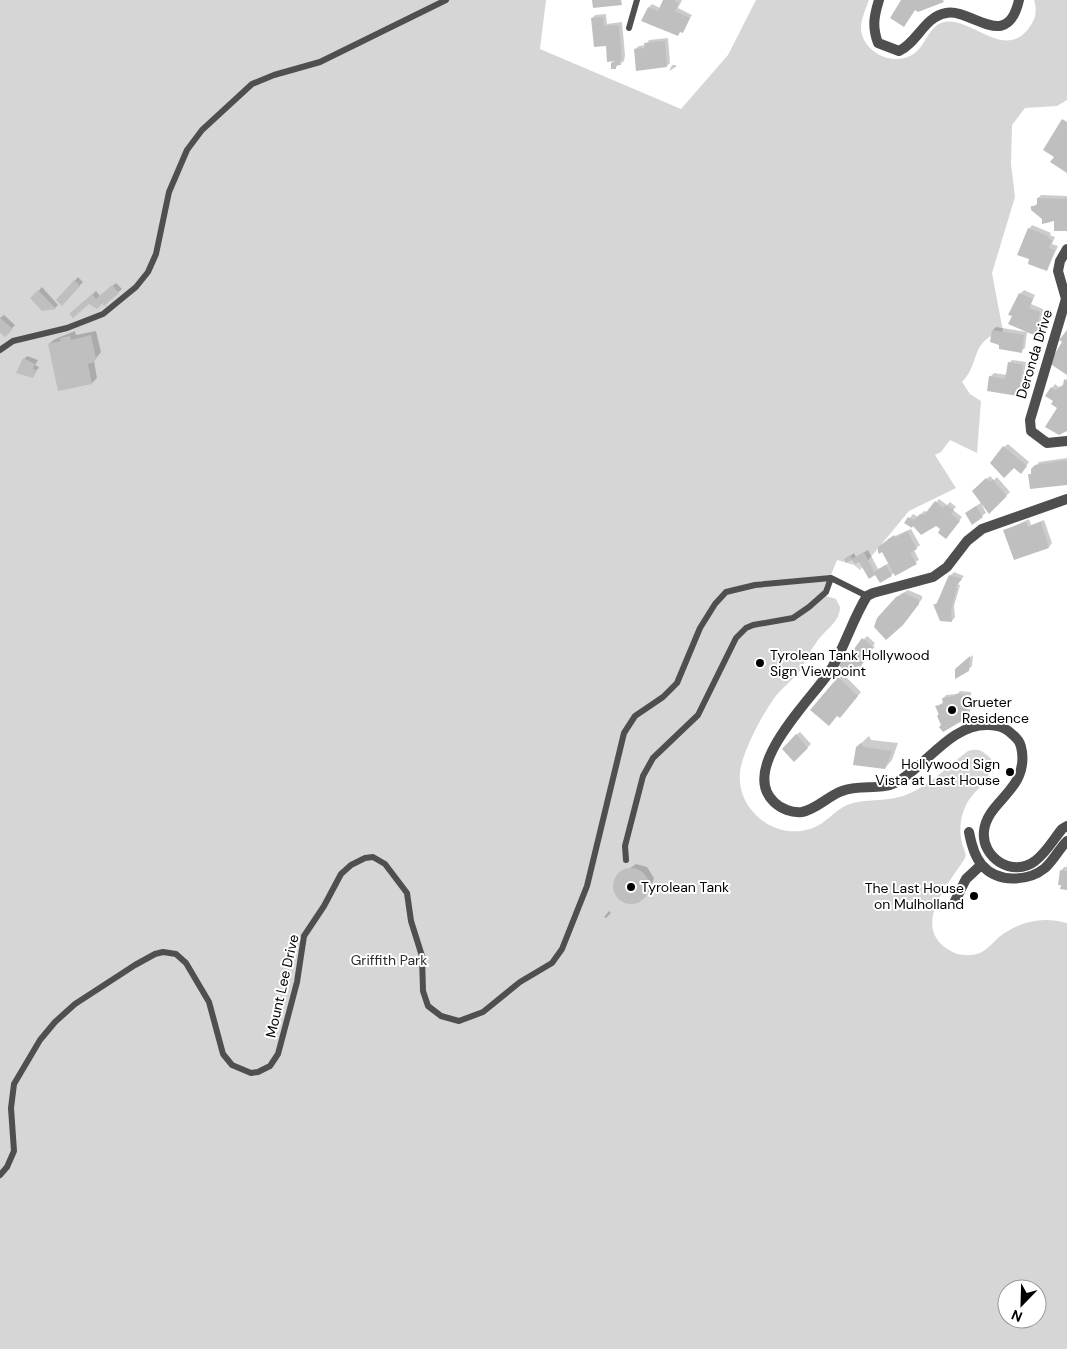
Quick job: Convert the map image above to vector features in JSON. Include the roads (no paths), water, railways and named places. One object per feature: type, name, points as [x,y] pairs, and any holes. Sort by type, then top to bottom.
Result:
[{"type":"street","points":[[880,0],[874,18],[873,30],[878,43],[888,49],[899,51],[909,46],[925,24],[936,17],[947,13],[954,14],[993,27],[1003,24],[1010,19],[1019,0]]},
{"type":"street","name":"Deronda Drive","points":[[1067,249],[1060,260],[1058,271],[1066,299],[1030,420],[1031,431],[1047,443],[1067,441]]},
{"type":"street","points":[[1067,499],[982,529],[967,541],[947,567],[933,577],[873,592],[867,596],[831,669],[788,724],[770,756],[764,780],[769,798],[784,809],[801,812],[816,806],[843,790],[891,785],[970,727],[996,725],[1008,729],[1020,743],[1023,760],[1018,780],[986,822],[983,832],[987,850],[997,861],[1009,867],[1020,868],[1029,865],[1044,854],[1062,829],[1067,826]]},
{"type":"street","points":[[969,832],[972,847],[982,864],[995,874],[1009,878],[1029,876],[1044,869],[1067,841]]},
{"type":"street","points":[[955,901],[966,879],[982,864]]},
{"type":"lane","points":[[0,350],[13,341],[67,328],[103,314],[136,288],[148,272],[156,254],[169,192],[187,150],[202,130],[252,84],[274,75],[320,62],[446,0]]},
{"type":"lane","points":[[629,28],[637,0]]},
{"type":"lane","points":[[626,860],[625,846],[643,776],[653,758],[698,714],[736,638],[753,625],[793,618],[809,608],[826,592],[832,578],[867,596]]},
{"type":"lane","name":"Mount Lee Drive","points":[[0,1174],[7,1167],[14,1151],[11,1108],[14,1084],[46,1031],[82,998],[135,964],[155,954],[163,952],[176,954],[186,962],[209,1002],[223,1054],[232,1065],[251,1072],[258,1072],[270,1066],[278,1054],[297,982],[304,936],[342,874],[351,865],[365,858],[373,857],[384,864],[407,892],[411,921],[422,956],[424,999],[434,1012],[459,1021],[476,1016],[520,982],[552,963],[562,949],[585,894],[624,733],[635,716],[663,697],[677,683],[700,628],[715,604],[726,592],[742,586],[832,578]]},
{"type":"place","name":"Tyrolean Tank Hollywood Sign Viewpoint","points":[[760,663]]},
{"type":"place","name":"Grueter Residence","points":[[952,710]]},
{"type":"place","name":"Hollywood Sign Vista at Last House","points":[[1010,772]]},
{"type":"place","name":"Tyrolean Tank","points":[[631,887]]},
{"type":"place","name":"The Last House on Mulholland","points":[[974,896]]},
{"type":"park label","name":"Griffith Park","points":[[389,960]]}]
